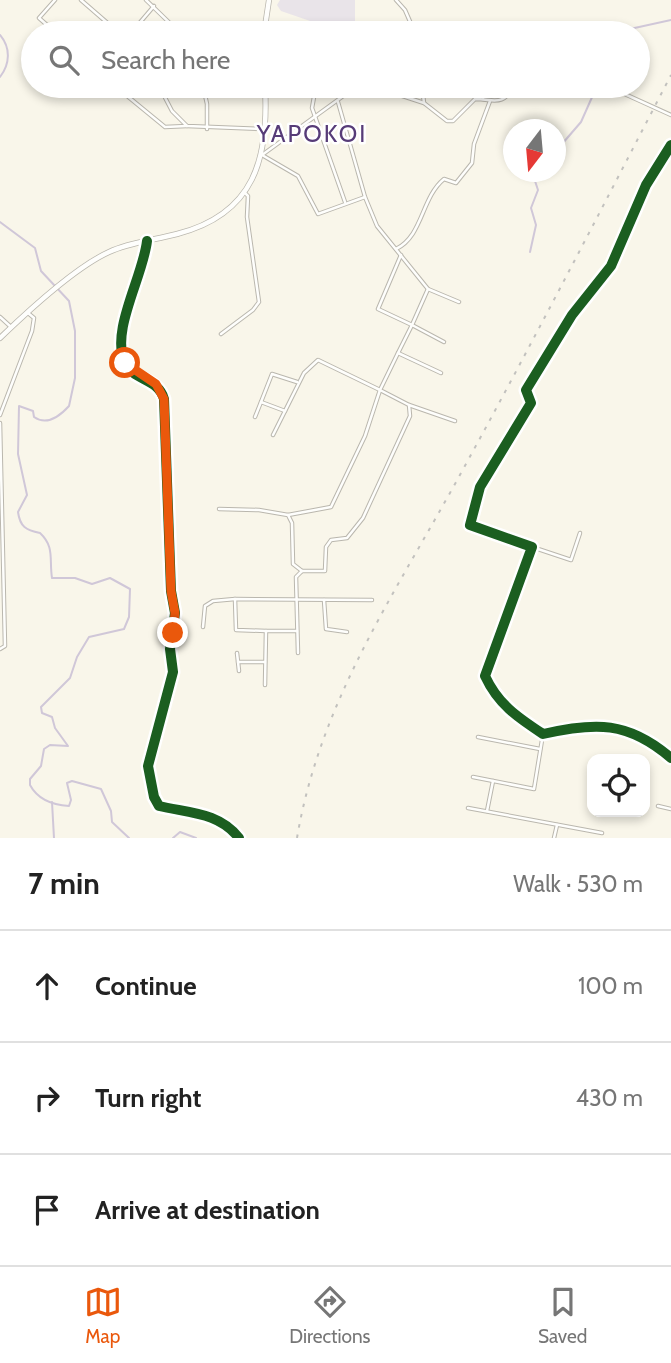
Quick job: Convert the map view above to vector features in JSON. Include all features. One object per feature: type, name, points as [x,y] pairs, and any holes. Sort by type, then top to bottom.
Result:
[{"type":"street","points":[[42,21],[39,18],[55,0]]},
{"type":"street","points":[[81,0],[105,21]]},
{"type":"street","points":[[146,0],[168,21]]},
{"type":"street","points":[[265,21],[270,0]]},
{"type":"street","points":[[396,0],[409,21]]},
{"type":"street","points":[[141,21],[154,6]]},
{"type":"street","points":[[130,98],[165,127],[267,129]]},
{"type":"street","points":[[165,98],[172,111],[187,126]]},
{"type":"street","points":[[206,98],[207,129]]},
{"type":"street","points":[[0,338],[60,286],[101,256],[209,222],[228,210],[244,192],[262,155],[267,129],[266,98]]},
{"type":"street","points":[[314,98],[312,108],[345,203]]},
{"type":"street","points":[[262,155],[342,98]]},
{"type":"street","points":[[409,98],[424,103],[447,121],[453,121],[475,99],[496,103],[506,98]]},
{"type":"street","points":[[423,98],[424,103]]},
{"type":"street","points":[[633,98],[671,116]]},
{"type":"street","points":[[396,250],[409,243],[435,186],[444,179],[456,183],[472,163],[474,144],[490,101]]},
{"type":"street","points":[[338,102],[365,197],[377,226],[428,289],[459,302]]},
{"type":"street","points":[[580,533],[571,560],[470,525],[480,486],[531,403],[526,390],[572,314],[611,266],[646,185],[671,145]]},
{"type":"street","points":[[262,155],[298,176],[318,214],[365,197]]},
{"type":"street","points":[[221,334],[253,310],[258,302],[247,217],[248,196],[244,192]]},
{"type":"street","points":[[147,241],[142,270],[119,342],[125,363],[156,384],[164,399],[171,591],[175,613],[170,649],[172,679],[148,774],[159,806],[203,814],[226,826],[239,838]]},
{"type":"street","points":[[401,256],[378,309],[444,342]]},
{"type":"street","points":[[219,509],[259,510],[288,515],[331,507],[365,436],[380,390],[428,289]]},
{"type":"street","points":[[0,415],[32,331],[34,318],[28,313]]},
{"type":"street","points":[[0,317],[11,327]]},
{"type":"street","points":[[398,354],[441,373]]},
{"type":"street","points":[[273,435],[299,383],[318,360],[409,405],[455,421]]},
{"type":"street","points":[[255,417],[272,374],[299,383]]},
{"type":"street","points":[[261,402],[285,411]]},
{"type":"street","points":[[288,515],[292,523],[293,565],[302,571],[325,571],[326,547],[331,540],[347,538],[363,518],[410,416],[409,405]]},
{"type":"street","points":[[0,423],[5,646],[0,649]]},
{"type":"street","points":[[532,547],[485,676],[495,697],[513,714],[542,734],[583,724],[616,727],[641,737],[671,758]]},
{"type":"street","points":[[298,653],[296,578],[302,571]]},
{"type":"street","points":[[235,599],[236,630],[297,631]]},
{"type":"street","points":[[324,600],[326,629],[347,632]]},
{"type":"street","points":[[203,627],[205,606],[213,601],[372,600]]},
{"type":"street","points":[[265,685],[266,631]]},
{"type":"street","points":[[237,653],[239,671]]},
{"type":"street","points":[[238,662],[265,662]]},
{"type":"street","points":[[473,777],[534,789],[542,734]]},
{"type":"street","points":[[478,737],[540,749]]},
{"type":"street","points":[[487,811],[493,781]]},
{"type":"street","points":[[658,806],[671,810]]},
{"type":"street","points":[[468,808],[602,834]]},
{"type":"street","points":[[554,838],[557,825]]},
{"type":"shaded area","points":[[280,0],[355,0],[355,21],[310,21],[281,11],[277,5]]},
{"type":"waterway","points":[[650,25],[671,20]]},
{"type":"waterway","points":[[0,35],[8,56],[0,77]]},
{"type":"waterway","points":[[566,139],[581,122],[592,98]]},
{"type":"waterway","points":[[530,252],[536,225],[531,208],[538,190],[535,182]]},
{"type":"waterway","points":[[0,222],[35,248],[41,271],[69,301],[75,331],[75,378],[69,406],[48,420],[39,420],[34,417],[33,411],[19,406],[18,454],[27,495],[18,512],[20,521],[27,529],[40,533],[48,543],[52,578],[75,578],[92,584],[110,578],[130,589],[129,617],[124,629],[89,637],[77,657],[70,678],[41,707],[42,713],[52,717],[55,728],[68,746],[50,745],[44,749],[41,766],[30,779],[30,785],[46,801],[69,806],[71,800],[67,783],[72,781],[101,789],[111,811],[112,822],[129,838]]},
{"type":"waterway","points":[[52,802],[54,838]]},
{"type":"waterway","points":[[173,838],[180,832],[196,838]]},
{"type":"railway","points":[[297,838],[308,788],[323,740],[363,649],[461,473],[671,75]]},
{"type":"cycle path","points":[[671,145],[646,185],[611,266],[572,315],[526,390],[531,403],[480,487],[470,525],[532,547],[485,676],[502,702],[543,734],[579,727],[610,728],[640,737],[671,758]]},
{"type":"cycle path","points":[[147,241],[124,320],[121,350],[129,369],[157,387],[164,399],[171,591],[175,613],[170,649],[173,672],[148,766],[154,797],[159,806],[213,818],[231,829],[239,838]]},
{"type":"district","name":"YAPOKOI","points":[[312,134]]},
{"type":"route","points":[[125,363],[140,376],[156,384],[162,390],[164,399],[171,591],[175,613],[173,633]]}]
